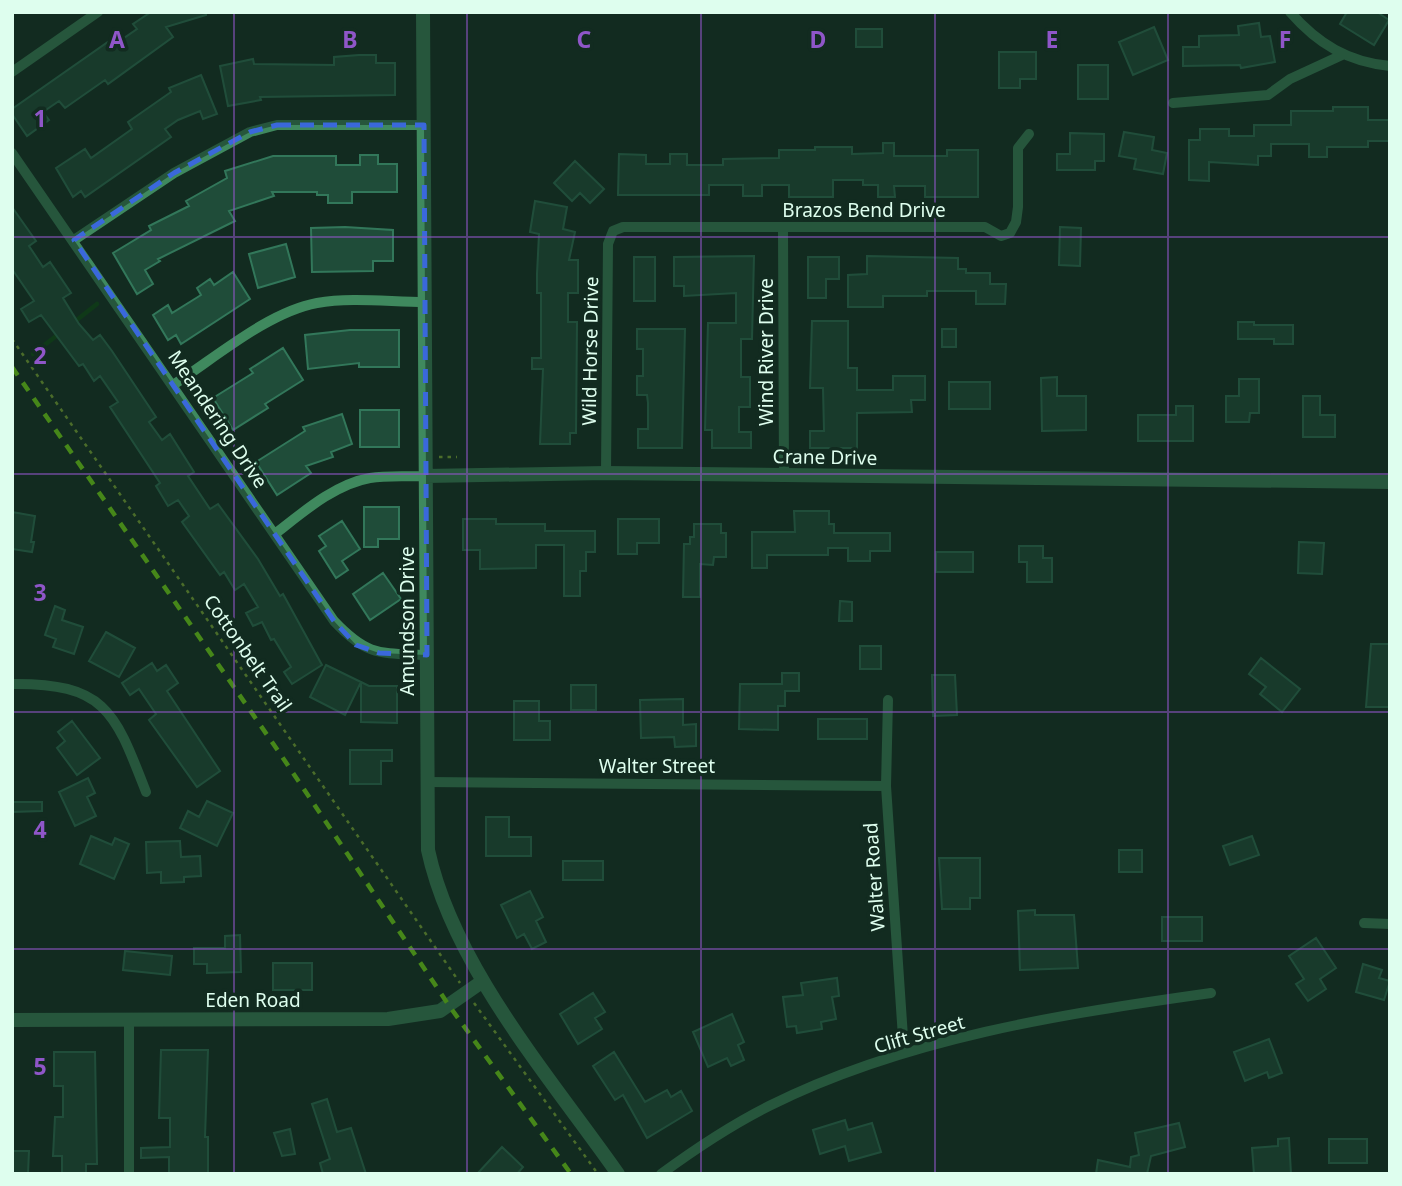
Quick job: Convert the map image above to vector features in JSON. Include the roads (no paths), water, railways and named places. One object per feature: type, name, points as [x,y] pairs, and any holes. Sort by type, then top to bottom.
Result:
[{"type":"street","points":[[12,72],[98,12]]},
{"type":"street","name":"Amundson Drive","points":[[423,12],[428,850],[436,887],[448,916],[483,981],[618,1174]]},
{"type":"street","points":[[1290,12],[1317,39],[1342,55],[1390,66]]},
{"type":"street","points":[[1173,103],[1268,95],[1290,79],[1342,55]]},
{"type":"street","points":[[75,240],[174,173],[250,132],[277,125],[424,125]]},
{"type":"street","name":"Brazos Bend Drive","points":[[613,231],[623,226],[985,227],[1001,236],[1010,233],[1017,214],[1018,148],[1029,134]]},
{"type":"street","name":"Meandering Drive","points":[[12,153],[75,240],[334,621],[356,645],[379,653],[427,655]]},
{"type":"street","name":"Wind River Drive","points":[[783,228],[784,477]]},
{"type":"street","name":"Wild Horse Drive","points":[[606,473],[608,244],[613,231]]},
{"type":"street","points":[[173,385],[282,314],[316,304],[337,302],[425,302]]},
{"type":"street","name":"Crane Drive","points":[[275,534],[333,492],[370,478],[606,473],[1390,482]]},
{"type":"street","points":[[12,684],[66,687],[92,696],[114,720],[126,740],[146,792]]},
{"type":"street","name":"Walter Road","points":[[888,700],[886,786],[904,1052]]},
{"type":"street","name":"Walter Street","points":[[428,782],[886,786]]},
{"type":"street","points":[[1364,923],[1390,924]]},
{"type":"street","name":"Eden Road","points":[[12,1020],[388,1019],[430,1015],[450,1007],[483,981]]},
{"type":"street","name":"Clift Street","points":[[661,1174],[706,1142],[769,1106],[904,1052],[1088,1010],[1211,993]]},
{"type":"street","points":[[129,1020],[129,1174]]},
{"type":"waterway","points":[[73,323],[97,304]]},
{"type":"waterway","points":[[33,354],[60,333]]},
{"type":"railway","points":[[12,367],[281,755],[450,1007],[571,1174]]}]
